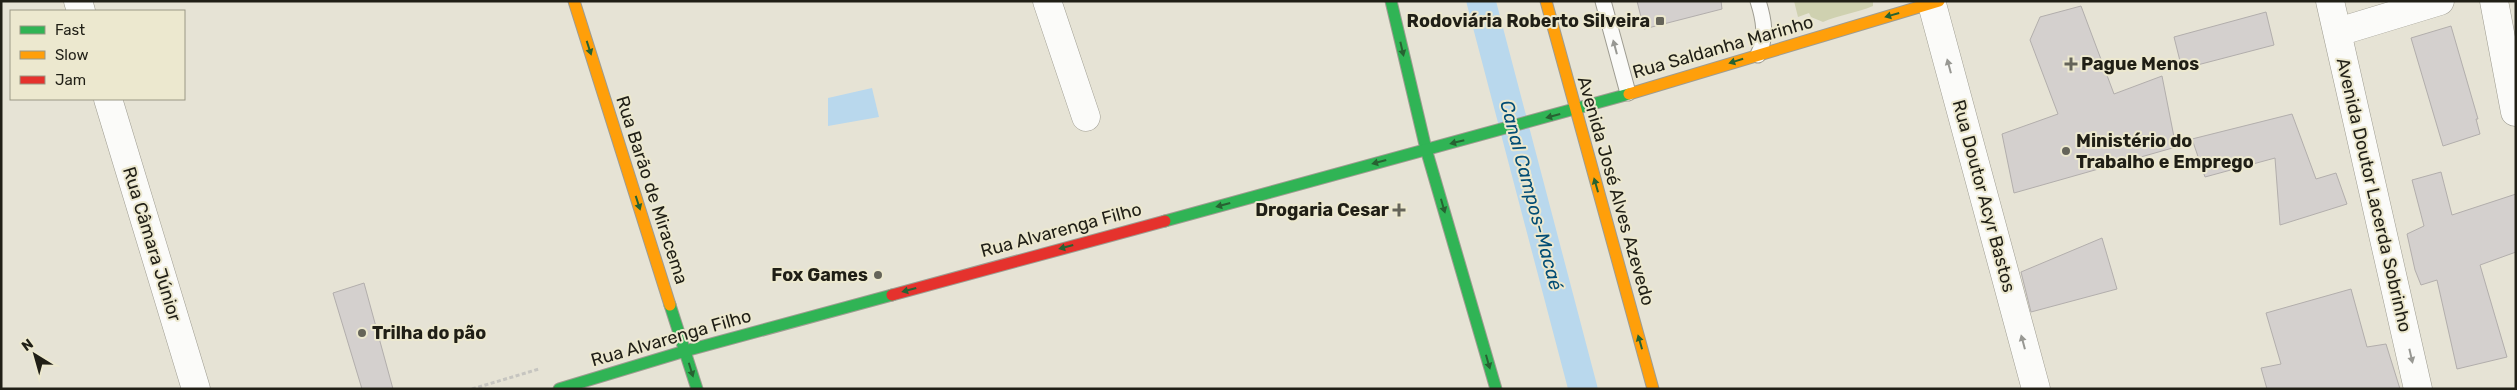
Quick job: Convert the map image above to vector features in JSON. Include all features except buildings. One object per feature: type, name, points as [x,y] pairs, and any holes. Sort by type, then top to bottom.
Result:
[{"type":"main road","name":"Rua Barão de Miracema","points":[[574,1],[697,389]]},
{"type":"main road","points":[[1391,1],[1426,149],[1496,389]]},
{"type":"main road","name":"Avenida José Alves Azevedo","points":[[1546,1],[1653,389]]},
{"type":"main road","name":"Rua Saldanha Marinho","points":[[1575,110],[1936,2]]},
{"type":"main road","name":"Rua Alvarenga Filho","points":[[559,389],[684,350],[1575,110]]},
{"type":"street","points":[[1047,1],[1086,116]]},
{"type":"street","name":"Avenida Doutor Lacerda Sobrinho","points":[[2330,1],[2418,389]]},
{"type":"street","points":[[2338,32],[2440,1]]},
{"type":"street","points":[[2494,1],[2515,112]]},
{"type":"street","name":"Rua Doutor Acyr Bastos","points":[[1936,2],[2036,389]]},
{"type":"street","name":"Rua Câmara Júnior","points":[[108,100],[196,389]]},
{"type":"lane","points":[[1603,1],[1628,93]]},
{"type":"lane","points":[[1758,1],[1765,28],[1762,46],[1758,54]]},
{"type":"green space","points":[[1794,1],[1873,1],[1873,6],[1823,22],[1811,17],[1809,13],[1798,17]]},
{"type":"water","points":[[872,88],[879,117],[828,126],[828,98]]},
{"type":"waterway","name":"Canal Campos-Macaé","points":[[1481,1],[1583,389]]},
{"type":"traffic: fast","points":[[1391,1],[1426,149],[1496,389]]},
{"type":"traffic: fast","points":[[1165,221],[1629,94]]},
{"type":"traffic: fast","points":[[559,389],[685,351],[892,295]]},
{"type":"traffic: fast","points":[[670,305],[697,389]]},
{"type":"traffic: slow","points":[[574,1],[670,305]]},
{"type":"traffic: slow","points":[[1546,1],[1653,389]]},
{"type":"traffic: slow","points":[[1629,94],[1939,1]]},
{"type":"traffic: jam","points":[[892,295],[1165,221]]},
{"type":"place","name":"Rodoviária Roberto Silveira","points":[[1660,21]]},
{"type":"place","name":"Pague Menos","points":[[2071,64]]},
{"type":"place","name":"Ministério do Trabalho e Emprego","points":[[2066,151]]},
{"type":"place","name":"Drogaria Cesar","points":[[1399,210]]},
{"type":"place","name":"Fox Games","points":[[878,275]]},
{"type":"place","name":"Trilha do pão","points":[[362,333]]}]
